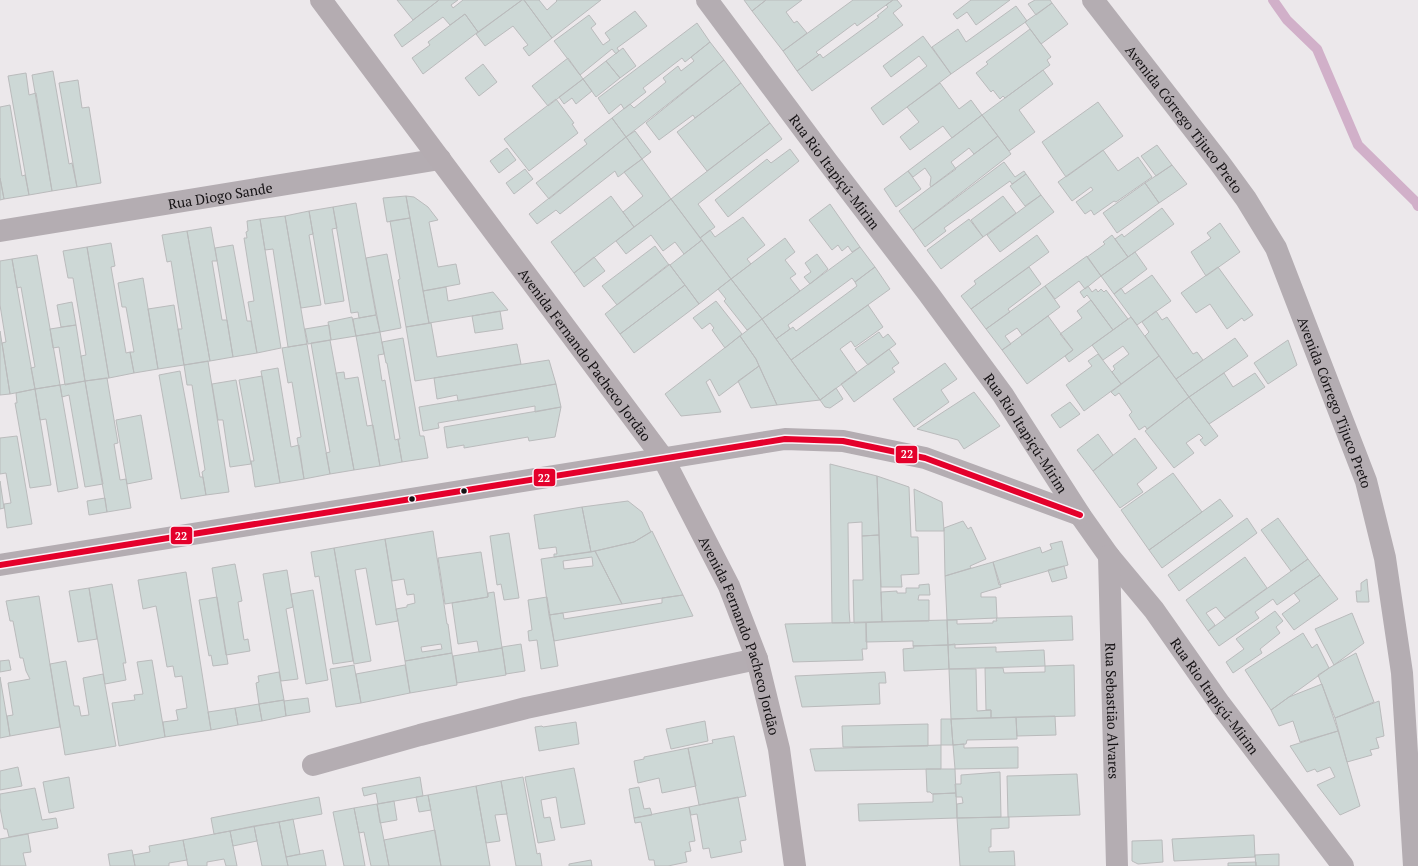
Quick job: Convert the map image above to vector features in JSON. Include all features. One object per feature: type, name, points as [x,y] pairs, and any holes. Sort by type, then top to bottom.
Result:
[{"type":"street","name":"Avenida Fernando Pacheco Jordão","points":[[321,0],[663,458],[729,586],[757,659],[779,749],[795,866]]},
{"type":"street","name":"Rua Rio Itapiçú-Mirim","points":[[708,0],[826,161],[928,293],[998,388],[1080,516],[1109,556],[1154,610],[1220,704],[1343,866]]},
{"type":"street","name":"Avenida Córrego Tijuco Preto","points":[[1093,0],[1219,162],[1246,199],[1276,248],[1366,481],[1385,558],[1402,673],[1414,866]]},
{"type":"street","name":"Rua Diogo Sande","points":[[0,231],[440,159]]},
{"type":"street","points":[[0,565],[785,439],[843,441],[925,458],[1080,516]]},
{"type":"street","name":"Rua Sebastião Alvares","points":[[1109,556],[1117,866]]},
{"type":"street","points":[[313,765],[420,735],[526,708],[757,659]]},
{"type":"building","points":[[397,0],[439,0],[413,20]]},
{"type":"building","points":[[439,0],[458,0],[451,5],[453,8],[463,0],[522,0],[478,32],[465,14],[450,25],[443,17],[402,47],[394,35]]},
{"type":"building","points":[[524,0],[552,38],[529,56],[523,48],[528,45],[513,26],[485,46],[476,34]]},
{"type":"building","points":[[524,0],[539,0],[547,10],[557,1],[556,0],[601,0],[552,38]]},
{"type":"building","points":[[744,0],[766,0],[752,11]]},
{"type":"building","points":[[766,0],[802,0],[786,12],[794,23],[797,21],[807,33],[783,51],[752,11]]},
{"type":"building","points":[[853,0],[893,0],[857,26],[855,23],[816,52],[819,55],[797,71],[783,51]]},
{"type":"building","points":[[893,0],[897,0],[902,6],[893,13],[903,25],[812,91],[797,71],[820,54],[823,58],[879,17],[877,16],[888,7],[886,5]]},
{"type":"building","points":[[971,0],[1010,0],[976,25],[967,12],[957,19],[953,14]]},
{"type":"building","points":[[1035,0],[1050,0],[1052,3],[1036,15],[1028,4]]},
{"type":"building","points":[[1052,3],[1068,24],[1041,44],[1025,22]]},
{"type":"building","points":[[1016,6],[1027,21],[951,74],[932,47],[958,29],[966,42]]},
{"type":"building","points":[[635,11],[647,26],[617,48],[619,51],[616,54],[612,49],[580,75],[554,41],[589,15],[596,24],[591,28],[603,45],[610,40],[605,33]]},
{"type":"building","points":[[465,14],[478,32],[423,74],[412,58],[430,45],[428,42]]},
{"type":"building","points":[[697,23],[710,42],[685,62],[682,58],[643,88],[646,92],[624,109],[621,104],[609,114],[598,98]]},
{"type":"building","points":[[1030,29],[1051,57],[1047,60],[1050,65],[1005,98],[1003,96],[1000,99],[993,90],[991,92],[976,73],[988,64],[986,62]]},
{"type":"building","points":[[923,36],[951,74],[883,125],[871,108],[927,66],[919,56],[891,77],[883,66]]},
{"type":"building","points":[[710,42],[724,60],[626,137],[612,118],[630,104],[634,108],[666,82],[663,78],[678,66],[681,71],[694,61],[691,57]]},
{"type":"building","points":[[623,48],[636,66],[620,78],[606,61]]},
{"type":"building","points":[[568,58],[583,79],[548,106],[532,86]]},
{"type":"building","points":[[724,60],[741,83],[695,118],[693,115],[659,140],[646,123]]},
{"type":"building","points":[[606,61],[620,78],[596,97],[583,79]]},
{"type":"building","points":[[483,64],[497,82],[479,96],[465,78]]},
{"type":"building","points":[[1043,70],[1053,84],[1019,110],[1035,132],[1009,151],[982,115]]},
{"type":"building","points":[[53,71],[69,164],[72,163],[77,187],[52,191],[32,75]]},
{"type":"building","points":[[26,73],[29,95],[36,93],[52,191],[29,195],[8,76]]},
{"type":"building","points":[[583,79],[592,91],[576,104],[572,98],[564,104],[559,97]]},
{"type":"building","points":[[78,80],[82,108],[89,107],[101,183],[77,187],[59,83]]},
{"type":"building","points":[[741,83],[770,123],[707,171],[677,132]]},
{"type":"building","points":[[940,83],[959,109],[971,100],[982,115],[952,138],[943,126],[910,150],[900,137],[919,122],[907,107]]},
{"type":"building","points":[[556,99],[574,123],[572,124],[578,133],[529,171],[504,139]]},
{"type":"building","points":[[1098,102],[1123,136],[1066,177],[1042,142]]},
{"type":"building","points":[[10,105],[22,176],[25,175],[29,195],[4,199],[0,178],[0,107]]},
{"type":"building","points":[[982,115],[998,136],[974,154],[969,148],[951,162],[956,169],[931,187],[931,177],[925,168],[913,177],[908,171]]},
{"type":"building","points":[[612,118],[626,137],[549,199],[536,183],[587,144],[584,140]]},
{"type":"building","points":[[770,123],[782,139],[698,204],[715,227],[700,238],[671,199]]},
{"type":"building","points":[[635,131],[651,152],[642,159],[626,137]]},
{"type":"building","points":[[998,136],[1011,154],[913,230],[899,211]]},
{"type":"building","points":[[626,137],[642,159],[618,177],[615,171],[560,214],[556,210],[537,224],[529,214]]},
{"type":"building","points":[[1157,145],[1172,165],[1156,176],[1141,156]]},
{"type":"building","points":[[507,148],[516,160],[499,173],[490,161]]},
{"type":"building","points":[[790,149],[799,161],[728,217],[715,200],[767,159],[771,163]]},
{"type":"building","points":[[1103,150],[1118,171],[1138,157],[1152,177],[1094,215],[1091,210],[1085,214],[1076,202],[1093,190],[1091,187],[1072,201],[1058,182]]},
{"type":"building","points":[[642,159],[671,199],[634,227],[623,212],[643,196],[624,172]]},
{"type":"building","points":[[1004,162],[1015,177],[1024,171],[1026,174],[1012,184],[1010,181],[944,228],[946,231],[925,247],[913,230]]},
{"type":"building","points":[[1172,165],[1187,184],[1159,203],[1145,183]]},
{"type":"building","points":[[525,169],[533,179],[514,194],[506,183]]},
{"type":"building","points":[[908,171],[921,189],[896,207],[884,189]]},
{"type":"building","points":[[1026,174],[1041,195],[1025,206],[1010,186]]},
{"type":"building","points":[[0,178],[4,199],[0,200]]},
{"type":"building","points":[[1145,183],[1159,203],[1117,233],[1103,213]]},
{"type":"building","points":[[1041,195],[1054,212],[1000,252],[987,235]]},
{"type":"building","points":[[406,196],[414,197],[428,207],[438,220],[429,222],[438,267],[456,264],[460,284],[423,291]]},
{"type":"building","points":[[406,196],[410,218],[387,222],[383,198]]},
{"type":"building","points":[[611,196],[634,227],[574,273],[551,242]]},
{"type":"building","points":[[1003,196],[1016,213],[983,237],[971,220]]},
{"type":"building","points":[[671,199],[702,240],[684,254],[675,242],[663,251],[651,235],[626,254],[616,241]]},
{"type":"building","points":[[356,203],[376,315],[359,318],[358,312],[351,313],[333,207]]},
{"type":"building","points":[[830,204],[860,247],[852,252],[848,246],[842,251],[838,245],[832,250],[809,220]]},
{"type":"building","points":[[333,207],[337,228],[332,229],[344,301],[325,304],[309,211]]},
{"type":"building","points":[[1162,208],[1174,224],[1128,257],[1115,239],[1122,234],[1124,237]]},
{"type":"building","points":[[309,211],[313,234],[309,235],[321,305],[301,308],[285,216]]},
{"type":"building","points":[[285,216],[307,344],[288,347],[273,249],[265,250],[260,219]]},
{"type":"building","points":[[743,217],[765,245],[747,259],[751,264],[731,279],[700,238],[710,230],[715,237]]},
{"type":"building","points":[[410,218],[429,323],[406,327],[398,280],[400,279],[390,221]]},
{"type":"building","points":[[260,219],[281,348],[257,353],[248,302],[254,301],[244,238],[247,238],[247,221]]},
{"type":"building","points":[[969,219],[983,237],[941,269],[927,250]]},
{"type":"building","points":[[1220,223],[1240,252],[1206,276],[1191,252],[1211,238],[1207,233]]},
{"type":"building","points":[[211,227],[217,261],[212,261],[222,320],[227,320],[233,357],[210,361],[187,231]]},
{"type":"building","points":[[187,231],[210,361],[184,365],[178,329],[182,329],[171,261],[167,262],[162,235]]},
{"type":"building","points":[[1037,235],[1049,252],[971,309],[961,296],[976,284],[974,281]]},
{"type":"building","points":[[1112,235],[1128,257],[1101,276],[1087,257],[1105,244],[1103,242]]},
{"type":"building","points":[[785,238],[795,252],[785,260],[796,274],[790,278],[800,291],[762,319],[731,279]]},
{"type":"building","points":[[702,240],[731,279],[699,304],[670,265]]},
{"type":"building","points":[[111,243],[115,266],[111,267],[126,353],[130,352],[134,373],[109,378],[87,247]]},
{"type":"building","points":[[233,245],[247,321],[251,321],[257,353],[233,357],[215,248]]},
{"type":"building","points":[[655,246],[669,265],[617,305],[602,286]]},
{"type":"building","points":[[87,247],[109,378],[85,381],[81,356],[86,355],[73,278],[68,278],[63,251]]},
{"type":"building","points":[[860,247],[875,267],[855,282],[852,278],[788,325],[790,329],[776,339],[762,319]]},
{"type":"building","points":[[1135,252],[1147,269],[1114,294],[1101,276]]},
{"type":"building","points":[[387,254],[401,328],[380,332],[366,258]]},
{"type":"building","points":[[817,254],[828,269],[810,284],[804,277],[811,272],[805,263]]},
{"type":"building","points":[[37,255],[60,385],[35,389],[31,368],[35,367],[21,287],[17,288],[12,259]]},
{"type":"building","points":[[1087,256],[1101,276],[1085,289],[1079,281],[1055,299],[1045,286]]},
{"type":"building","points":[[594,257],[605,271],[584,287],[574,273]]},
{"type":"building","points":[[12,259],[35,389],[10,394],[2,343],[6,342],[0,305],[0,261]]},
{"type":"building","points":[[669,264],[685,285],[620,334],[605,314]]},
{"type":"building","points":[[875,267],[890,289],[791,360],[776,339],[793,327],[796,331],[857,286],[855,282]]},
{"type":"building","points":[[1029,267],[1041,284],[1008,309],[1010,312],[986,329],[971,309]]},
{"type":"building","points":[[1218,267],[1253,315],[1244,321],[1242,318],[1227,329],[1210,304],[1196,313],[1181,293]]},
{"type":"building","points":[[1152,275],[1171,301],[1137,325],[1114,294],[1121,288],[1125,294]]},
{"type":"building","points":[[143,278],[158,369],[134,373],[130,352],[134,352],[126,307],[122,307],[118,283]]},
{"type":"building","points":[[731,279],[762,319],[747,330],[724,301],[726,299],[718,289]]},
{"type":"building","points":[[685,285],[699,304],[634,353],[620,334]]},
{"type":"building","points":[[1045,286],[1060,307],[1022,335],[1017,328],[1005,336],[1011,344],[1002,350],[986,329]]},
{"type":"building","points":[[1088,286],[1092,292],[1096,289],[1098,292],[1101,289],[1104,292],[1106,290],[1128,319],[1113,330],[1087,295],[1084,298],[1080,292]]},
{"type":"building","points":[[446,287],[448,301],[493,292],[508,310],[429,323],[423,291]]},
{"type":"building","points":[[1091,300],[1113,330],[1069,362],[1065,356],[1073,350],[1060,334],[1082,318],[1077,311]]},
{"type":"building","points":[[716,301],[742,334],[725,348],[712,330],[714,328],[710,323],[702,329],[693,318]]},
{"type":"building","points":[[72,302],[76,325],[61,327],[57,305]]},
{"type":"building","points":[[174,305],[184,365],[158,369],[148,309]]},
{"type":"building","points":[[868,305],[883,327],[855,347],[851,341],[840,349],[857,373],[820,400],[791,360]]},
{"type":"building","points":[[500,311],[503,329],[475,333],[472,316]]},
{"type":"building","points":[[1156,311],[1162,320],[1167,317],[1193,354],[1197,352],[1203,360],[1176,379],[1145,336],[1149,332],[1142,322]]},
{"type":"building","points":[[376,315],[380,332],[356,336],[353,319]]},
{"type":"building","points":[[1048,316],[1073,350],[1027,384],[1002,350]]},
{"type":"building","points":[[352,317],[356,336],[331,340],[328,322]]},
{"type":"building","points":[[1131,317],[1159,356],[1121,384],[1112,372],[1115,369],[1113,366],[1129,354],[1123,346],[1103,360],[1092,345]]},
{"type":"building","points":[[762,319],[820,400],[777,405],[756,359],[740,336]]},
{"type":"building","points":[[431,323],[437,357],[517,344],[521,364],[415,381],[406,327]]},
{"type":"building","points":[[76,325],[85,381],[65,385],[59,347],[53,348],[50,329]]},
{"type":"building","points":[[329,325],[331,340],[308,344],[305,329]]},
{"type":"building","points":[[0,331],[10,394],[0,395]]},
{"type":"building","points":[[380,332],[384,354],[378,355],[382,381],[385,380],[395,440],[398,439],[402,462],[380,466],[356,336]]},
{"type":"building","points":[[879,332],[883,338],[888,334],[896,344],[868,365],[855,349]]},
{"type":"building","points":[[740,336],[756,359],[759,366],[719,396],[710,379],[706,382],[721,412],[681,416],[665,394]]},
{"type":"building","points":[[403,338],[420,436],[424,436],[428,458],[402,462],[398,439],[400,439],[382,342]]},
{"type":"building","points":[[1235,338],[1248,356],[1189,397],[1176,379]]},
{"type":"building","points":[[330,340],[354,470],[330,474],[326,453],[330,452],[311,343]]},
{"type":"building","points":[[1288,340],[1297,365],[1268,384],[1254,363]]},
{"type":"building","points":[[307,344],[330,474],[304,479],[297,438],[301,437],[292,382],[288,383],[282,348]]},
{"type":"building","points":[[889,349],[899,363],[892,368],[895,372],[854,402],[841,384]]},
{"type":"building","points":[[1098,354],[1121,384],[1084,411],[1066,385],[1092,366],[1088,361]]},
{"type":"building","points":[[1159,356],[1189,397],[1147,429],[1145,426],[1139,430],[1129,415],[1132,412],[1119,393],[1115,396],[1111,392]]},
{"type":"building","points":[[549,360],[556,384],[458,401],[457,395],[437,399],[434,378]]},
{"type":"building","points":[[208,361],[229,492],[206,495],[202,472],[205,470],[192,385],[187,385],[184,365]]},
{"type":"building","points":[[945,363],[957,379],[941,390],[949,402],[914,427],[893,399]]},
{"type":"building","points":[[759,366],[777,405],[751,408],[738,381]]},
{"type":"building","points":[[278,368],[291,447],[299,445],[304,479],[280,483],[261,371]]},
{"type":"building","points":[[180,371],[200,477],[203,477],[206,495],[181,499],[159,375]]},
{"type":"building","points":[[344,372],[345,379],[358,377],[367,426],[373,425],[380,466],[354,470],[336,373]]},
{"type":"building","points":[[1224,373],[1233,387],[1255,373],[1265,387],[1209,424],[1189,397]]},
{"type":"building","points":[[262,376],[280,483],[255,487],[251,461],[254,461],[239,380]]},
{"type":"building","points":[[107,378],[118,443],[114,444],[120,480],[126,479],[131,508],[107,512],[85,381]]},
{"type":"building","points":[[236,380],[251,464],[230,467],[223,420],[218,420],[212,384]]},
{"type":"building","points":[[85,381],[103,484],[85,487],[69,395],[62,397],[60,385]]},
{"type":"building","points":[[556,384],[561,407],[535,412],[535,406],[438,423],[439,428],[423,431],[419,407]]},
{"type":"building","points":[[60,385],[78,488],[58,492],[46,419],[40,420],[35,389]]},
{"type":"building","points":[[836,388],[843,399],[830,408],[825,407],[820,400]]},
{"type":"building","points":[[35,389],[51,485],[30,488],[15,403],[17,403],[16,393]]},
{"type":"building","points":[[974,392],[1000,426],[964,449],[958,440],[917,429]]},
{"type":"building","points":[[1189,397],[1218,436],[1205,446],[1200,440],[1203,438],[1199,434],[1186,443],[1194,453],[1174,468],[1145,431]]},
{"type":"building","points":[[1070,402],[1080,414],[1060,428],[1051,415]]},
{"type":"building","points":[[561,407],[555,437],[529,441],[528,437],[464,448],[464,445],[447,448],[444,427]]},
{"type":"building","points":[[141,415],[152,479],[127,484],[116,420]]},
{"type":"building","points":[[1098,434],[1113,455],[1093,471],[1077,450]]},
{"type":"building","points":[[17,436],[32,524],[7,528],[4,504],[11,503],[6,473],[0,474],[0,438]]},
{"type":"building","points":[[1135,438],[1157,468],[1137,484],[1143,492],[1120,508],[1093,471]]},
{"type":"building","points":[[830,464],[877,476],[879,535],[862,536],[862,522],[848,523],[850,623],[832,623]]},
{"type":"building","points":[[1173,473],[1202,512],[1149,550],[1121,510]]},
{"type":"building","points":[[877,476],[909,487],[911,537],[918,537],[919,574],[901,575],[902,587],[881,587]]},
{"type":"building","points":[[0,481],[4,508],[0,509]]},
{"type":"building","points":[[914,489],[942,502],[944,531],[916,531]]},
{"type":"building","points":[[105,498],[107,512],[89,515],[87,501]]},
{"type":"building","points":[[1220,499],[1233,516],[1162,568],[1149,550]]},
{"type":"building","points":[[628,501],[642,512],[651,532],[634,542],[591,552],[582,507]]},
{"type":"building","points":[[582,507],[591,552],[554,557],[554,554],[557,554],[556,547],[539,549],[534,515]]},
{"type":"building","points":[[1247,518],[1257,533],[1179,591],[1168,575]]},
{"type":"building","points":[[1278,518],[1308,559],[1291,571],[1261,530]]},
{"type":"building","points":[[963,521],[968,529],[971,527],[986,559],[970,566],[971,568],[945,576],[944,528]]},
{"type":"building","points":[[433,531],[452,653],[405,661],[396,609],[407,607],[407,605],[415,603],[414,594],[407,595],[404,579],[392,581],[385,539]],"holes":[[[441,644],[442,649],[422,652],[421,647]]]},
{"type":"building","points":[[652,531],[683,595],[622,604],[595,551],[634,542]]},
{"type":"building","points":[[509,533],[519,598],[504,600],[501,584],[497,585],[490,536]]},
{"type":"building","points":[[879,535],[882,622],[854,623],[853,580],[863,580],[862,536]]},
{"type":"building","points":[[385,539],[398,621],[376,625],[366,568],[355,570],[371,661],[354,664],[334,548]]},
{"type":"building","points":[[1062,541],[1068,565],[999,585],[993,562],[1040,547],[1042,553],[1052,549],[1050,544]]},
{"type":"building","points":[[334,548],[353,661],[333,664],[319,576],[315,577],[311,552]]},
{"type":"building","points":[[595,551],[622,604],[549,615],[541,559]],"holes":[[[592,557],[593,566],[564,569],[563,561]]]},
{"type":"building","points":[[481,552],[488,597],[445,604],[438,558]]},
{"type":"building","points":[[1245,557],[1267,588],[1225,618],[1216,607],[1206,613],[1215,625],[1208,631],[1186,600]]},
{"type":"building","points":[[1308,559],[1320,575],[1277,605],[1273,599],[1255,612],[1259,618],[1219,646],[1208,631]]},
{"type":"building","points":[[993,562],[1001,587],[981,593],[981,597],[996,597],[997,618],[947,620],[945,576]]},
{"type":"building","points":[[235,564],[242,601],[238,602],[244,640],[248,639],[250,651],[226,655],[212,568]]},
{"type":"building","points":[[1064,566],[1067,578],[1052,582],[1048,570]]},
{"type":"building","points":[[287,570],[293,607],[286,609],[298,679],[281,681],[263,574]]},
{"type":"building","points":[[186,572],[211,730],[165,737],[163,722],[178,720],[176,710],[187,708],[182,676],[175,677],[173,666],[167,667],[156,606],[143,609],[138,580]]},
{"type":"building","points":[[1320,575],[1338,599],[1294,630],[1282,614],[1300,601],[1294,593]]},
{"type":"building","points":[[1367,579],[1369,602],[1357,602],[1356,591],[1361,591],[1361,583]]},
{"type":"building","points":[[112,584],[126,663],[123,663],[126,680],[105,684],[89,588]]},
{"type":"building","points":[[929,584],[930,595],[919,595],[918,600],[929,600],[929,621],[882,622],[881,592],[897,591],[897,593],[906,593],[906,588],[919,588],[919,585]]},
{"type":"building","points":[[89,588],[97,639],[78,642],[69,591]]},
{"type":"building","points":[[313,590],[328,680],[306,684],[291,594]]},
{"type":"building","points":[[494,592],[502,648],[479,652],[477,641],[458,644],[452,603],[488,597],[488,593]]},
{"type":"building","points":[[683,595],[693,616],[554,641],[549,615],[563,613],[564,619],[662,603],[662,598]]},
{"type":"building","points":[[39,596],[60,727],[10,736],[7,716],[13,715],[8,683],[30,679],[26,671],[23,658],[20,658],[13,621],[10,621],[6,601]]},
{"type":"building","points":[[217,597],[228,664],[213,666],[211,655],[209,656],[199,600]]},
{"type":"building","points":[[547,597],[558,666],[541,669],[537,640],[529,641],[528,631],[532,630],[528,600]]},
{"type":"building","points":[[1275,611],[1283,621],[1276,627],[1280,633],[1260,649],[1262,653],[1233,673],[1226,662],[1244,649],[1236,639]]},
{"type":"building","points":[[1352,613],[1364,643],[1334,665],[1315,629]]},
{"type":"building","points":[[1072,616],[1073,640],[948,645],[947,620],[957,620],[957,624],[993,623],[993,621],[997,621],[997,618]]},
{"type":"building","points":[[947,620],[948,645],[913,646],[913,641],[866,642],[866,622]]},
{"type":"building","points":[[866,622],[867,649],[862,649],[863,660],[793,662],[785,624]]},
{"type":"building","points":[[1303,633],[1312,648],[1317,644],[1329,668],[1271,710],[1245,670]]},
{"type":"building","points":[[521,644],[525,671],[506,674],[502,647]]},
{"type":"building","points":[[955,644],[955,648],[996,647],[996,652],[1044,650],[1045,666],[949,669],[948,645]]},
{"type":"building","points":[[948,645],[949,669],[904,671],[903,649],[914,648],[913,646]]},
{"type":"building","points":[[502,648],[506,675],[457,683],[453,656]]},
{"type":"building","points":[[452,653],[457,685],[410,693],[405,661]]},
{"type":"building","points":[[1356,653],[1374,702],[1335,718],[1318,675]]},
{"type":"building","points":[[9,660],[11,670],[0,672],[0,661]]},
{"type":"building","points":[[152,660],[165,737],[119,746],[112,703],[135,700],[134,695],[143,694],[137,662]]},
{"type":"building","points":[[66,661],[74,706],[79,706],[81,716],[89,715],[83,678],[103,674],[116,746],[65,755],[50,664]]},
{"type":"building","points":[[354,665],[361,703],[336,707],[330,669]]},
{"type":"building","points":[[405,665],[410,693],[361,703],[356,674]]},
{"type":"building","points":[[1074,665],[1075,716],[991,718],[991,710],[986,710],[985,668],[1003,668],[1004,673],[1045,672],[1045,666]]},
{"type":"building","points":[[949,669],[976,669],[977,711],[991,710],[991,718],[951,719]]},
{"type":"building","points":[[279,672],[284,700],[259,704],[256,683],[259,682],[258,676]]},
{"type":"building","points":[[885,672],[886,683],[879,683],[880,704],[802,707],[795,676]]},
{"type":"building","points":[[0,677],[10,736],[0,738]]},
{"type":"building","points":[[1322,684],[1338,731],[1300,742],[1293,721],[1279,726],[1271,710],[1289,697]]},
{"type":"building","points":[[308,698],[310,712],[286,716],[284,701]]},
{"type":"building","points":[[284,700],[286,716],[262,721],[259,704]]},
{"type":"building","points":[[1379,701],[1384,736],[1376,738],[1379,748],[1370,750],[1372,755],[1347,762],[1335,718]]},
{"type":"building","points":[[259,704],[262,721],[238,725],[235,708]]},
{"type":"building","points":[[235,708],[238,725],[211,730],[208,712]]},
{"type":"building","points":[[1055,716],[1056,735],[1017,736],[1016,717]]},
{"type":"building","points":[[1016,717],[1017,739],[967,740],[966,744],[953,745],[951,719]]},
{"type":"building","points":[[941,719],[951,719],[953,745],[941,745]]},
{"type":"building","points":[[705,721],[708,741],[671,749],[666,729]]},
{"type":"building","points":[[576,722],[579,744],[539,751],[535,727]]},
{"type":"building","points":[[928,724],[928,746],[843,747],[842,726]]},
{"type":"building","points":[[1338,731],[1360,806],[1340,815],[1317,785],[1335,777],[1330,767],[1317,772],[1315,769],[1307,772],[1290,746]]},
{"type":"building","points":[[734,736],[746,796],[699,805],[688,748],[713,743],[712,740]]},
{"type":"building","points":[[964,744],[964,748],[1018,747],[1018,768],[955,769],[953,745]]},
{"type":"building","points":[[941,745],[941,769],[815,771],[810,749]]},
{"type":"building","points":[[688,748],[696,786],[662,793],[659,778],[638,783],[634,761],[644,759],[644,757]]},
{"type":"building","points":[[18,767],[22,786],[0,790],[0,771]]},
{"type":"building","points":[[574,768],[585,824],[561,828],[556,797],[541,800],[544,818],[550,817],[555,840],[538,843],[525,777]]},
{"type":"building","points":[[926,769],[955,769],[956,793],[932,794],[927,792]]},
{"type":"building","points":[[1000,772],[1001,817],[957,818],[957,804],[963,803],[962,797],[956,797],[955,784],[961,784],[961,775]]},
{"type":"building","points":[[1077,774],[1080,815],[1008,817],[1007,776]]},
{"type":"building","points":[[69,777],[74,808],[49,813],[43,782]]},
{"type":"building","points":[[420,777],[423,796],[378,804],[376,793],[364,796],[362,788]]},
{"type":"building","points":[[523,777],[537,854],[540,853],[542,866],[516,866],[501,781]]},
{"type":"building","points":[[501,781],[507,814],[495,815],[500,841],[486,843],[476,786]]},
{"type":"building","points":[[476,786],[490,866],[441,866],[428,795]]},
{"type":"building","points":[[639,787],[644,809],[650,808],[652,815],[634,818],[629,789]]},
{"type":"building","points":[[35,788],[42,820],[56,818],[58,828],[9,837],[7,829],[4,829],[0,808],[0,794]]},
{"type":"building","points":[[956,793],[957,818],[859,821],[858,804],[933,802],[933,794]]},
{"type":"building","points":[[428,795],[431,810],[419,812],[416,797]]},
{"type":"building","points":[[319,797],[322,814],[214,834],[211,818]]},
{"type":"building","points":[[738,797],[746,840],[740,841],[742,852],[711,858],[709,848],[703,849],[697,814],[691,815],[689,807]]},
{"type":"building","points":[[394,801],[397,820],[380,823],[377,804]]},
{"type":"building","points":[[377,804],[389,866],[371,866],[364,832],[359,833],[354,808]]},
{"type":"building","points":[[689,807],[695,841],[689,842],[691,851],[685,852],[687,862],[668,866],[655,866],[654,860],[649,860],[641,822],[635,823],[634,818]]},
{"type":"building","points":[[354,808],[365,866],[344,866],[333,812]]},
{"type":"building","points":[[1009,817],[1009,828],[991,829],[991,847],[989,847],[989,852],[1014,851],[1015,866],[960,866],[957,818]]},
{"type":"building","points":[[293,819],[300,854],[286,857],[279,822]]},
{"type":"building","points":[[279,822],[288,866],[262,866],[254,826]]},
{"type":"building","points":[[254,826],[257,841],[233,846],[230,831]]},
{"type":"building","points":[[435,830],[441,866],[389,866],[384,840]]},
{"type":"building","points":[[230,831],[237,866],[226,866],[224,859],[207,862],[207,866],[188,866],[183,840]]},
{"type":"building","points":[[28,834],[31,852],[23,853],[26,866],[0,866],[0,839]]},
{"type":"building","points":[[1254,835],[1255,857],[1174,861],[1172,839]]},
{"type":"building","points":[[183,840],[187,860],[169,863],[169,866],[135,866],[133,855],[150,852],[149,846]]},
{"type":"building","points":[[1162,840],[1163,862],[1138,864],[1132,861],[1132,841]]},
{"type":"building","points":[[132,850],[135,866],[110,866],[108,854]]},
{"type":"building","points":[[323,850],[326,866],[288,866],[286,857]]},
{"type":"building","points":[[1279,854],[1279,866],[1256,866],[1255,855]]},
{"type":"building","points":[[591,860],[592,866],[569,866],[569,864]]},
{"type":"building","points":[[1256,862],[1256,866],[1228,866],[1228,863]]},
{"type":"waterway","points":[[1273,0],[1287,20],[1317,49],[1358,145],[1416,202],[1418,206]]},
{"type":"transit line","name":"22","points":[[0,565],[785,439],[843,441],[925,458],[1080,515]]}]
